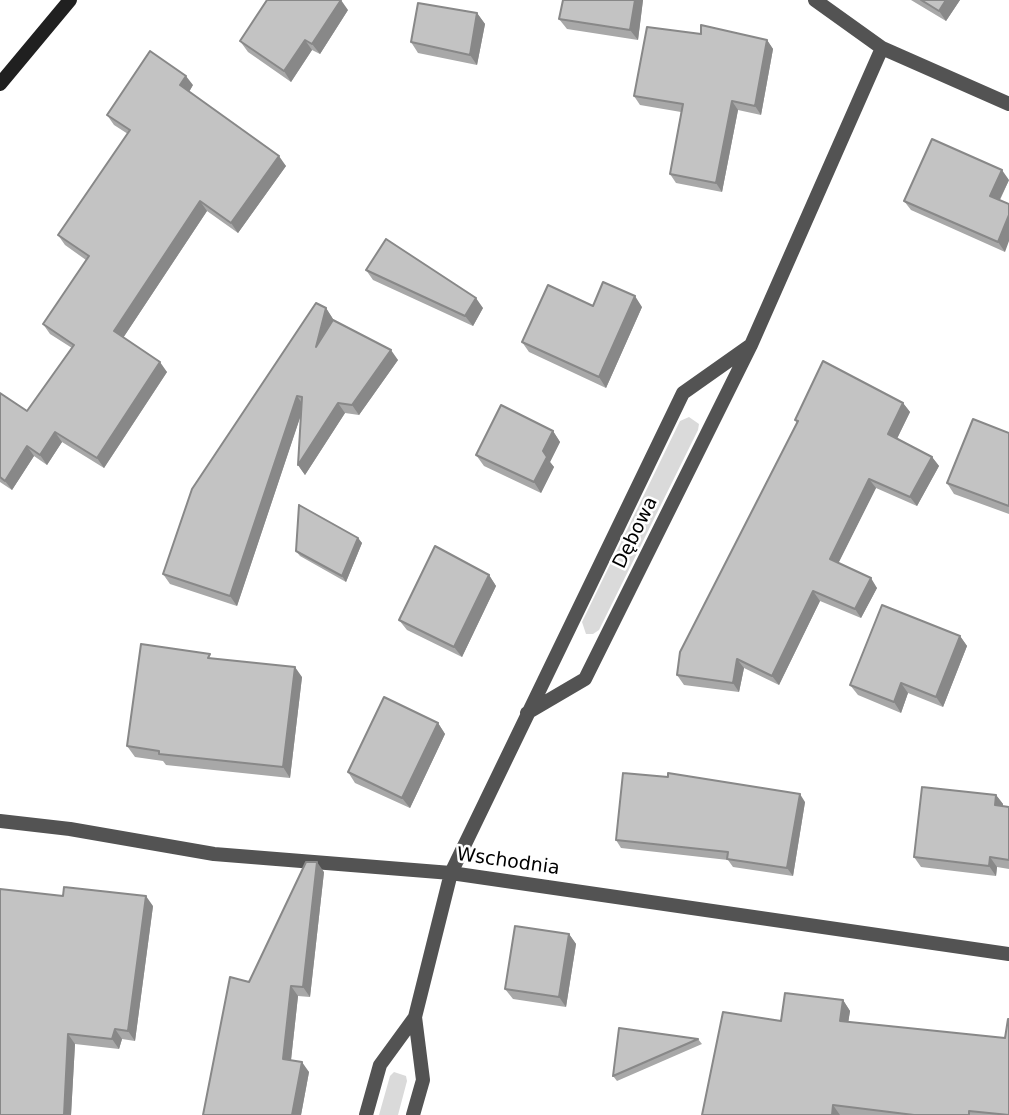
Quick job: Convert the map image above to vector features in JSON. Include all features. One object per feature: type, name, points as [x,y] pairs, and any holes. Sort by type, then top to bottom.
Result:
[{"type":"main road","points":[[0,84],[70,0]]},
{"type":"street","points":[[815,0],[882,47],[1009,104]]},
{"type":"street","name":"Dębowa","points":[[527,713],[585,679],[751,345],[882,47]]},
{"type":"street","name":"Dębowa","points":[[413,1115],[423,1080],[415,1017],[451,873],[683,393],[751,345]]},
{"type":"street","name":"Wschodnia","points":[[0,821],[70,829],[214,853],[451,873],[1009,954]]},
{"type":"street","name":"Dębowa","points":[[366,1115],[380,1065],[415,1017]]},
{"type":"shaded area","points":[[689,417],[699,424],[698,430],[599,630],[586,634],[582,622],[680,421]]},
{"type":"shaded area","points":[[394,1072],[406,1076],[407,1081],[398,1115],[379,1115],[390,1076]]},
{"type":"building","points":[[267,0],[341,0],[312,44],[305,40],[284,71],[240,41]]},
{"type":"building","points":[[563,0],[635,0],[630,30],[559,19]]},
{"type":"building","points":[[921,0],[946,0],[939,11]]},
{"type":"building","points":[[418,3],[477,13],[470,55],[411,42]]},
{"type":"building","points":[[701,25],[767,40],[755,106],[732,101],[716,183],[670,174],[683,104],[634,96],[647,27],[701,34]]},
{"type":"building","points":[[150,51],[186,76],[180,85],[279,156],[231,223],[200,201],[114,331],[160,362],[97,458],[55,432],[40,455],[27,446],[5,481],[0,477],[0,393],[27,411],[74,345],[43,324],[89,256],[58,235],[130,130],[107,115]]},
{"type":"building","points":[[932,139],[1002,170],[990,196],[1009,204],[1009,215],[998,242],[904,201]]},
{"type":"building","points":[[386,239],[476,298],[465,316],[366,270]]},
{"type":"building","points":[[603,282],[635,296],[599,377],[522,342],[548,285],[593,306]]},
{"type":"building","points":[[316,303],[326,308],[316,347],[333,320],[391,350],[352,405],[338,403],[298,465],[302,397],[297,396],[230,596],[163,574],[192,489]]},
{"type":"building","points":[[823,361],[903,403],[888,434],[932,457],[910,497],[869,479],[830,559],[871,578],[855,609],[813,591],[772,676],[737,659],[733,683],[677,675],[680,652],[798,421],[795,420]]},
{"type":"building","points":[[501,405],[553,431],[543,451],[547,457],[534,482],[476,455]]},
{"type":"building","points":[[973,419],[1009,433],[1009,506],[947,483]]},
{"type":"building","points":[[299,505],[358,538],[342,576],[296,551]]},
{"type":"building","points":[[435,546],[489,575],[454,647],[399,620]]},
{"type":"building","points":[[882,605],[960,636],[936,697],[901,683],[894,702],[850,685]]},
{"type":"building","points":[[141,644],[210,654],[208,658],[295,667],[283,767],[159,754],[159,751],[127,746]]},
{"type":"building","points":[[384,697],[438,723],[402,798],[348,772]]},
{"type":"building","points":[[623,773],[668,777],[668,773],[800,794],[787,868],[727,859],[728,852],[616,840]]},
{"type":"building","points":[[922,787],[996,795],[995,805],[1009,807],[1009,860],[990,857],[989,866],[914,857]]},
{"type":"building","points":[[306,862],[317,862],[303,987],[291,986],[283,1059],[302,1062],[292,1115],[203,1115],[230,977],[249,982]]},
{"type":"building","points":[[64,887],[146,896],[128,1031],[115,1029],[112,1039],[68,1034],[64,1115],[0,1115],[0,889],[63,896]]},
{"type":"building","points":[[515,926],[569,934],[559,997],[505,989]]},
{"type":"building","points":[[785,993],[843,1000],[840,1021],[1005,1038],[1009,1019],[1009,1115],[969,1111],[969,1115],[914,1115],[833,1105],[832,1115],[702,1115],[723,1012],[781,1021]]},
{"type":"building","points":[[619,1028],[698,1039],[613,1076]]}]
